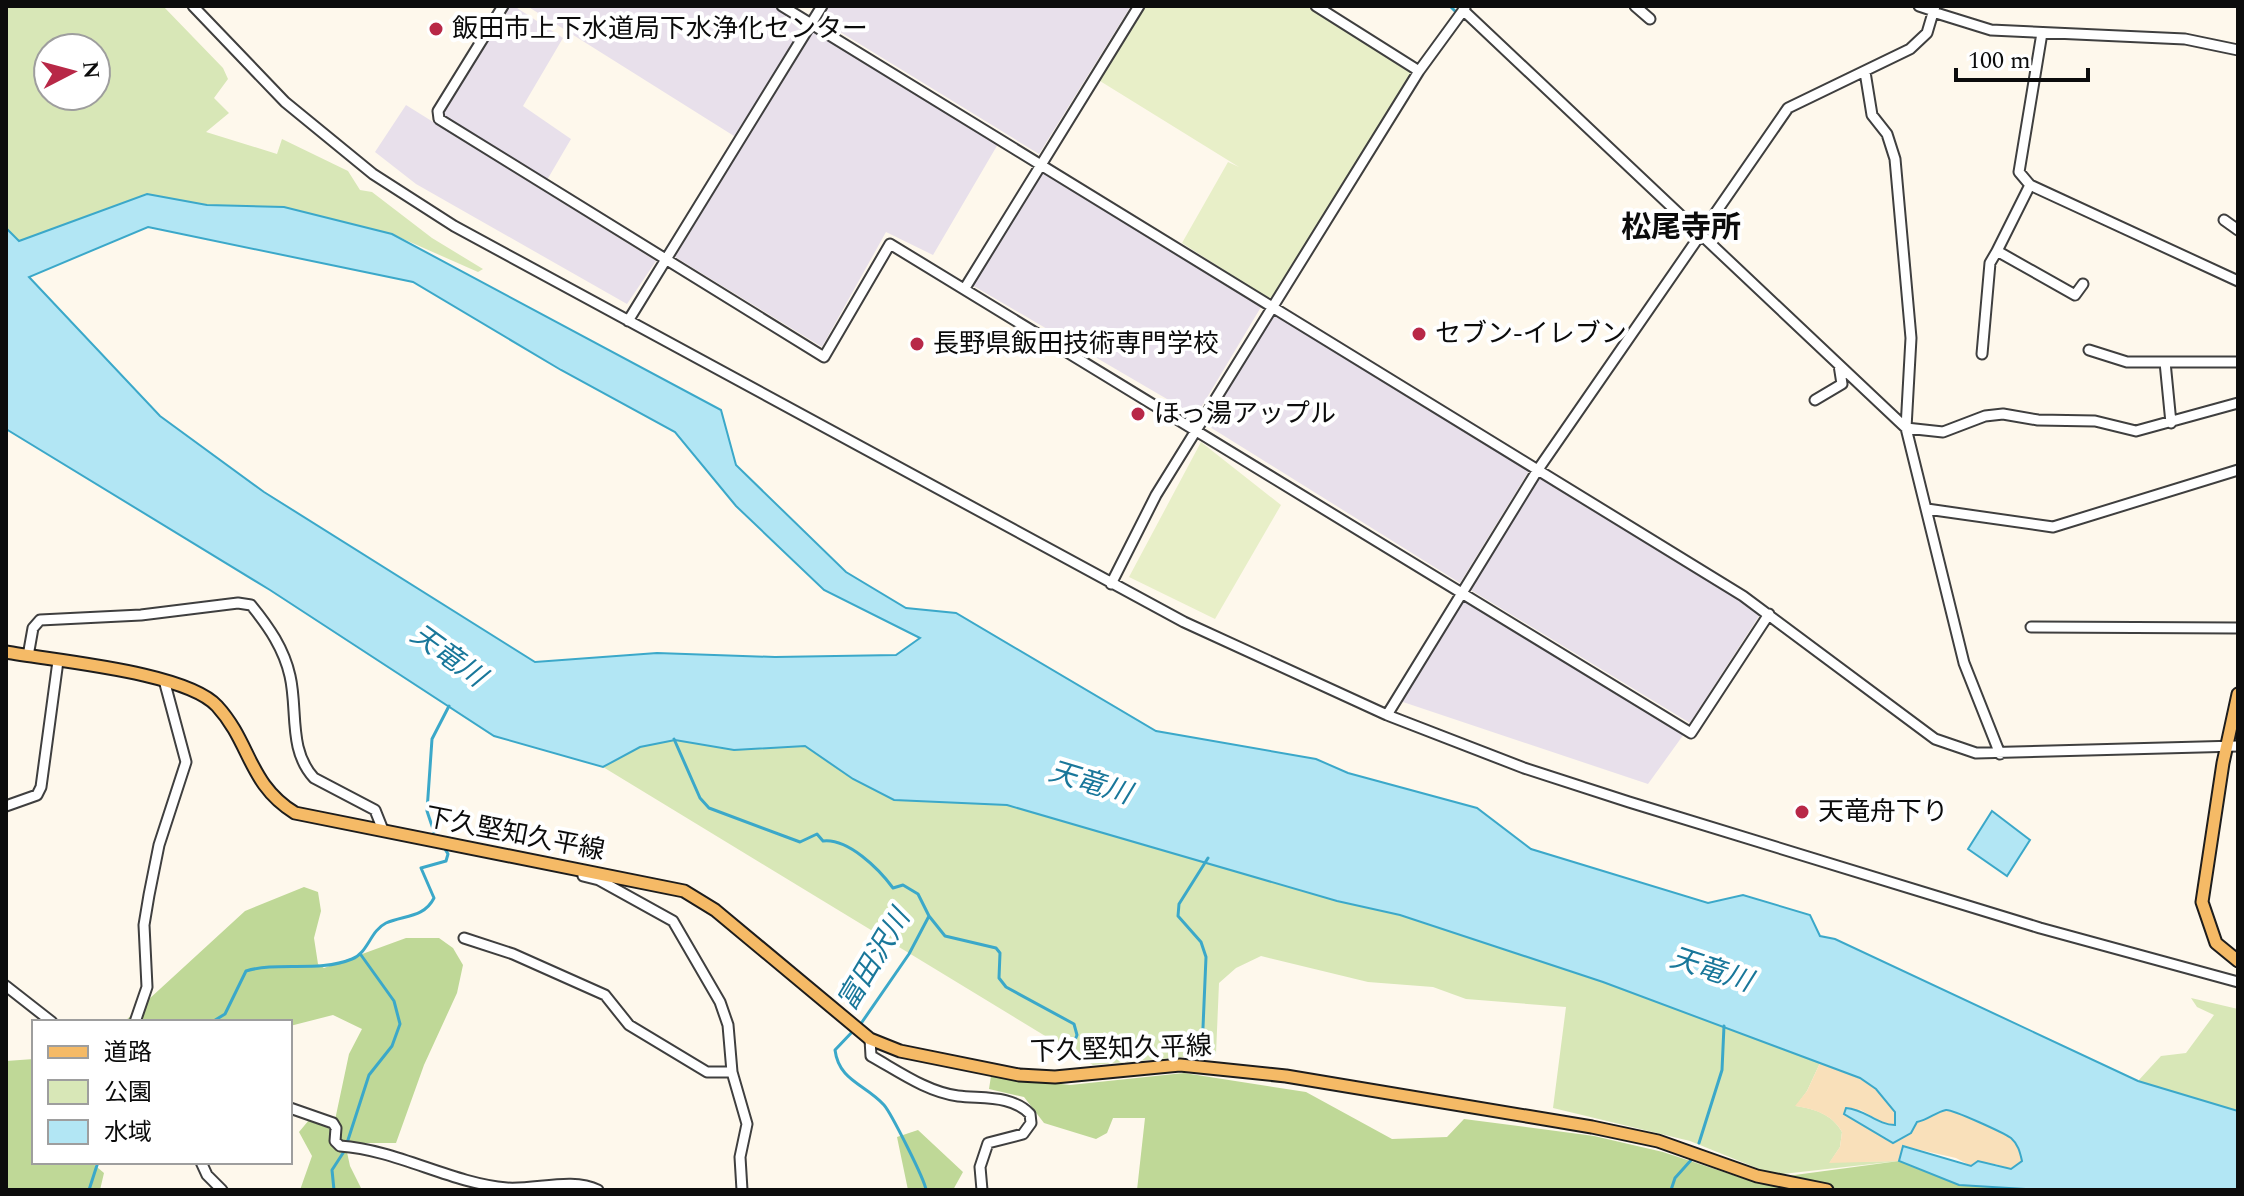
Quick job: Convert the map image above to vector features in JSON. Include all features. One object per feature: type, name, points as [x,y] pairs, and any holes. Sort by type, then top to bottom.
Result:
[{"type":"main road","name":"下久堅知久平線","points":[[6,652],[189,687],[218,707],[236,733],[257,779],[280,804],[311,819],[567,865],[666,885],[694,896],[866,1036],[900,1051],[1019,1075],[1055,1077],[1180,1065],[1301,1078],[1658,1141],[1757,1176],[1827,1190]]},
{"type":"main road","points":[[2238,694],[2233,746],[2223,763],[2202,902],[2210,934],[2222,950],[2238,961]]},
{"type":"street","points":[[193,6],[285,102],[373,174],[454,226],[1184,622],[1387,715],[1524,768],[2040,928],[2238,982]]},
{"type":"street","points":[[503,6],[438,111],[439,119],[824,357],[890,244],[1691,733],[1769,614]]},
{"type":"street","points":[[782,6],[1769,614],[1935,739],[1959,750],[2000,754],[2233,746]]},
{"type":"street","points":[[628,321],[822,6]]},
{"type":"street","points":[[965,288],[1139,6]]},
{"type":"street","points":[[1316,6],[1419,71]]},
{"type":"street","points":[[1635,6],[1650,19]]},
{"type":"street","points":[[1919,6],[1991,30],[2185,39],[2238,50]]},
{"type":"street","points":[[1111,584],[1156,495],[1419,71],[1464,8],[1906,428],[1943,432],[1985,416],[2003,414],[2038,420],[2095,421],[2136,431],[2238,403]]},
{"type":"street","points":[[1387,715],[1537,471],[1788,108],[1919,43],[1927,33],[1934,10]]},
{"type":"street","points":[[2042,33],[2019,172],[2030,185],[2238,281]]},
{"type":"street","points":[[1865,72],[1872,115],[1888,136],[1895,159],[1911,338],[1906,428],[1964,663],[2000,754]]},
{"type":"street","points":[[1982,354],[1990,263],[2030,185]]},
{"type":"street","points":[[2224,220],[2238,230]]},
{"type":"street","points":[[1997,251],[2075,295],[2083,284]]},
{"type":"street","points":[[2089,350],[2127,362],[2238,362]]},
{"type":"street","points":[[2165,362],[2171,423]]},
{"type":"street","points":[[1815,400],[1842,384],[1839,365]]},
{"type":"street","points":[[1927,509],[2053,527],[2238,470]]},
{"type":"street","points":[[28,656],[33,628],[40,620],[141,615],[238,603],[251,605],[285,657],[291,680],[294,725],[306,770],[314,778],[375,810],[383,830]]},
{"type":"street","points":[[2031,627],[2238,628]]},
{"type":"street","points":[[6,806],[37,795],[41,787],[58,661]]},
{"type":"street","points":[[136,1020],[147,987],[144,925],[149,895],[159,845],[186,762],[164,680]]},
{"type":"street","points":[[567,865],[576,874],[599,880],[673,921],[720,1002],[728,1025],[732,1072],[747,1124],[740,1157],[742,1190]]},
{"type":"street","points":[[464,938],[513,954],[605,995],[629,1025],[707,1072],[732,1072]]},
{"type":"street","points":[[6,986],[49,1020]]},
{"type":"street","points":[[866,1036],[871,1056],[933,1089],[953,1095],[1015,1102],[1030,1114],[1031,1123],[1023,1134],[988,1143],[980,1167],[982,1190]]},
{"type":"street","points":[[292,1109],[333,1123],[335,1141],[345,1147],[399,1156],[503,1188],[536,1189],[578,1184],[598,1190]]},
{"type":"street","points":[[202,1164],[207,1175],[222,1190]]},
{"type":"shaded area","points":[[508,6],[514,6],[563,38],[523,106],[571,139],[547,180],[442,114]]},
{"type":"shaded area","points":[[527,6],[775,6],[806,25],[734,136]]},
{"type":"shaded area","points":[[827,6],[1131,6],[1039,154],[819,19]]},
{"type":"shaded area","points":[[813,29],[998,144],[933,255],[886,232],[822,347],[675,257]]},
{"type":"shaded area","points":[[406,105],[656,261],[627,304],[416,184],[375,152]]},
{"type":"shaded area","points":[[1043,171],[1261,307],[1196,416],[972,285]]},
{"type":"shaded area","points":[[1275,314],[1529,471],[1460,583],[1205,424]]},
{"type":"shaded area","points":[[1538,477],[1761,613],[1690,723],[1469,589]]},
{"type":"shaded area","points":[[1462,599],[1684,734],[1648,784],[1400,701]]},
{"type":"green space","points":[[6,6],[163,6],[223,68],[228,79],[214,98],[229,113],[206,132],[277,154],[282,139],[348,171],[360,190],[372,192],[432,238],[483,269],[478,272],[392,234],[284,207],[207,205],[148,194],[19,241],[6,228]]},
{"type":"green space","points":[[1146,6],[1306,6],[1412,71],[1274,297],[1267,298],[1182,243],[1228,162],[1239,167],[1100,81]]},
{"type":"green space","points":[[1201,442],[1281,505],[1215,619],[1129,577]]},
{"type":"green space","points":[[675,740],[734,750],[805,746],[853,779],[894,800],[1007,805],[1337,901],[1400,915],[1603,982],[1820,1063],[1796,1106],[1822,1113],[1842,1132],[1840,1147],[1830,1162],[1899,1161],[1774,1175],[1690,1141],[1553,1108],[1566,1007],[1466,999],[1433,987],[1368,982],[1261,956],[1236,968],[1219,983],[1216,1054],[1093,1065],[603,767],[640,747]]},
{"type":"green space","points":[[304,887],[318,892],[321,911],[314,938],[318,964],[324,968],[406,938],[439,938],[453,948],[463,965],[457,993],[424,1065],[396,1143],[345,1143],[350,1166],[362,1190],[300,1190],[312,1156],[299,1132],[309,1120],[335,1120],[349,1054],[362,1029],[333,1015],[292,1025],[292,1020],[126,1020],[245,911]]},
{"type":"green space","points":[[2191,998],[2238,1009],[2238,1111],[2138,1081],[2161,1056],[2186,1053],[2214,1015],[2197,1007]]},
{"type":"green space","points":[[32,1059],[32,1164],[93,1164],[104,1173],[100,1190],[6,1190],[6,1061]]},
{"type":"green space","points":[[1184,1073],[1306,1092],[1392,1139],[1447,1137],[1464,1119],[1594,1136],[1663,1152],[1751,1181],[1899,1161],[1959,1185],[2043,1190],[1137,1190],[1145,1118],[1113,1118],[1107,1133],[1096,1139],[1044,1123],[1024,1097],[989,1089],[991,1076],[1070,1085]]},
{"type":"green space","points":[[918,1130],[963,1172],[953,1190],[908,1190],[897,1137]]},
{"type":"sand","points":[[1820,1063],[1868,1084],[1888,1101],[1896,1125],[1887,1125],[1859,1109],[1893,1143],[1911,1133],[1916,1121],[1946,1110],[2011,1138],[2022,1161],[2011,1170],[1996,1164],[1971,1166],[1956,1158],[1903,1146],[1899,1161],[1829,1163],[1840,1147],[1842,1132],[1822,1113],[1795,1106],[1807,1091]]},
{"type":"water","name":"天竜川","points":[[147,194],[207,205],[284,207],[392,234],[721,410],[736,465],[846,572],[906,608],[956,613],[1156,731],[1316,759],[1348,773],[1477,808],[1531,849],[1708,903],[1743,895],[1810,915],[1820,936],[1835,939],[2138,1081],[2238,1111],[2238,1190],[2043,1190],[1959,1185],[1899,1161],[1903,1146],[1971,1166],[1978,1161],[2011,1169],[2022,1161],[2011,1138],[1946,1110],[1917,1122],[1911,1133],[1893,1143],[1844,1114],[1846,1108],[1853,1109],[1895,1125],[1895,1112],[1876,1089],[1860,1078],[1603,982],[1400,915],[1337,901],[1007,805],[894,800],[853,779],[805,746],[734,750],[675,740],[640,747],[603,767],[494,736],[270,590],[6,429],[6,228],[19,241]],"holes":[[[148,227],[413,282],[561,370],[675,432],[736,506],[824,590],[920,638],[896,655],[775,657],[657,653],[535,662],[264,492],[160,416],[29,277]]]},
{"type":"water","points":[[1992,811],[2030,840],[2007,876],[1968,849]]},
{"type":"waterway","points":[[1450,6],[1456,12]]},
{"type":"waterway","points":[[434,832],[427,811],[432,739],[449,706]]},
{"type":"waterway","name":"富田沢川","points":[[674,739],[700,798],[709,808],[800,842],[817,834],[823,841],[843,844],[871,864],[893,888],[903,885],[918,894],[929,916],[909,954],[860,1025]]},
{"type":"waterway","points":[[215,1020],[225,1014],[246,971],[326,965],[352,959],[362,952],[376,931],[386,923],[425,909],[434,898],[421,868],[446,861],[448,854],[445,849]]},
{"type":"waterway","points":[[1202,1051],[1206,957],[1201,942],[1178,916],[1179,904],[1208,858]]},
{"type":"waterway","points":[[929,916],[945,936],[996,948],[1000,953],[999,978],[1006,987],[1074,1024],[1077,1035],[1069,1055]]},
{"type":"waterway","points":[[347,1143],[369,1075],[392,1046],[400,1024],[394,1001],[361,955]]},
{"type":"waterway","points":[[1699,1143],[1722,1070],[1724,1026]]},
{"type":"waterway","name":"富田沢川","points":[[854,1030],[835,1050],[837,1060],[847,1075],[884,1105],[926,1190]]},
{"type":"waterway","points":[[334,1190],[332,1170],[345,1150]]},
{"type":"waterway","points":[[1671,1190],[1675,1178],[1692,1159]]},
{"type":"waterway","points":[[89,1190],[97,1164]]},
{"type":"place","name":"飯田市上下水道局下水浄化センター","points":[[436,29]]},
{"type":"place","name":"セブン-イレブン","points":[[1419,334]]},
{"type":"place","name":"長野県飯田技術専門学校","points":[[917,344]]},
{"type":"place","name":"ほっ湯アップル","points":[[1138,414]]},
{"type":"place","name":"天竜舟下り","points":[[1802,812]]},
{"type":"district","name":"松尾寺所","points":[[1681,228]]}]
